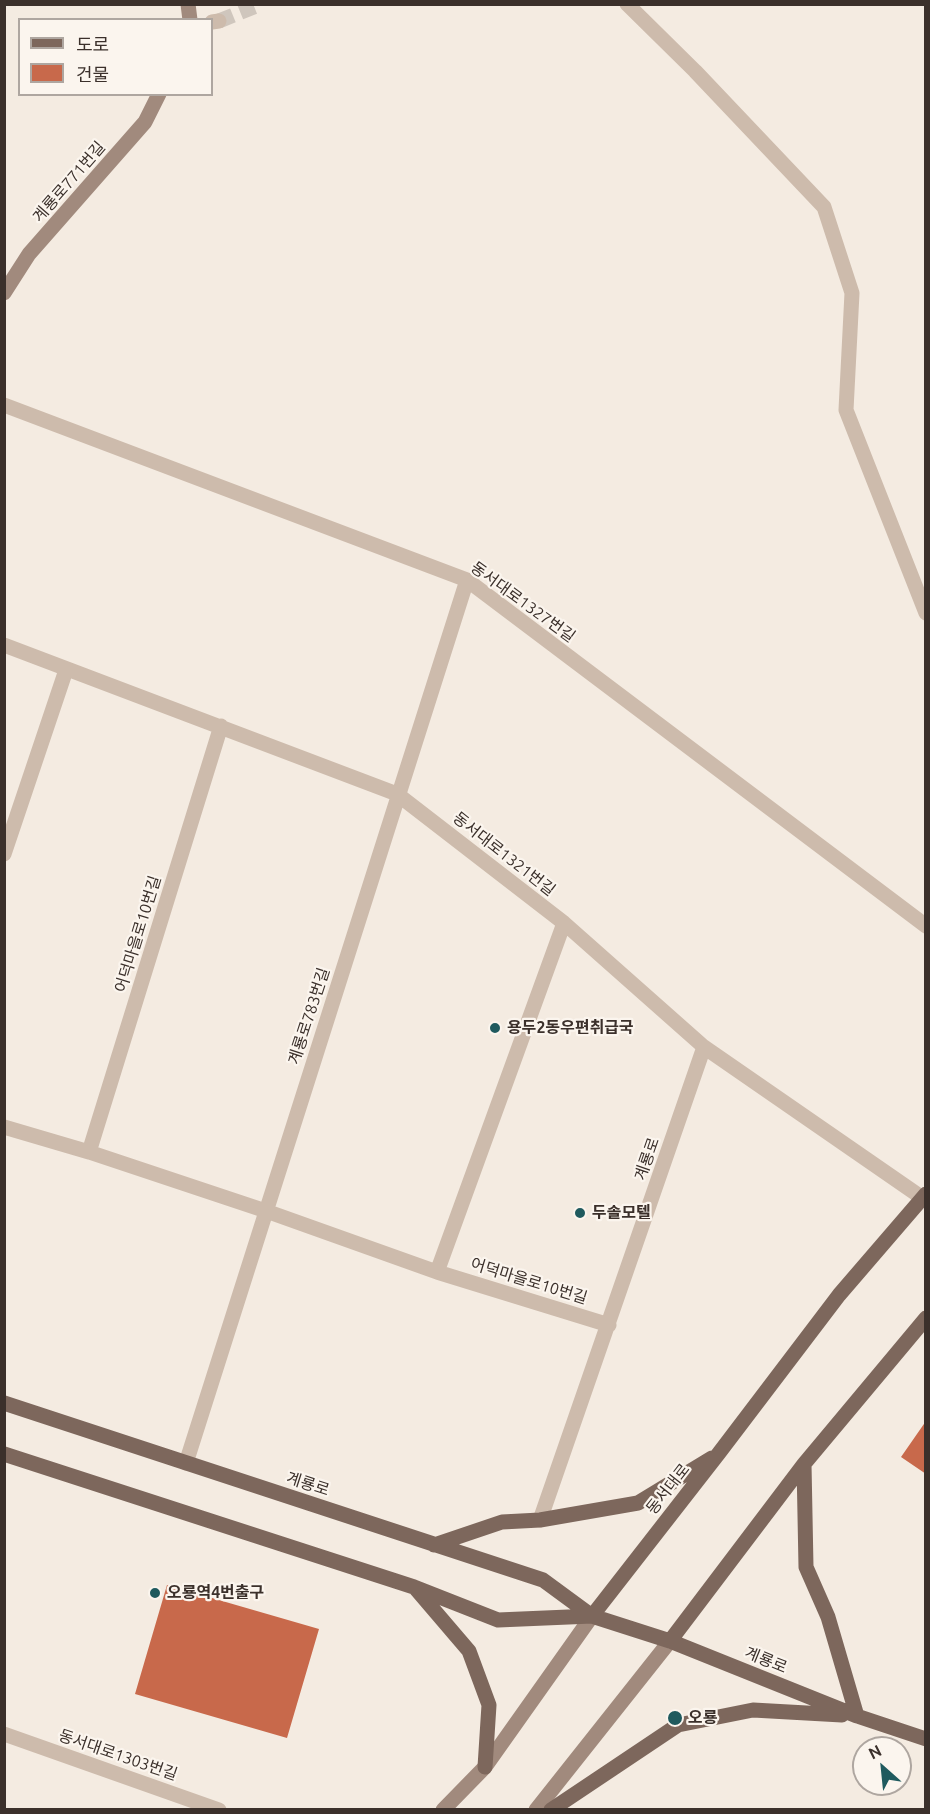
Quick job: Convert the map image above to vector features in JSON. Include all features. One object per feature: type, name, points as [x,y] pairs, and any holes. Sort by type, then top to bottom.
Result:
[{"type":"main road","name":"동서대로","points":[[592,1616],[839,1294],[923,1195]]},
{"type":"main road","points":[[670,1641],[804,1464],[926,1317]]},
{"type":"main road","name":"계룡로","points":[[4,1403],[543,1580],[592,1616],[670,1641],[857,1716],[926,1739]]},
{"type":"main road","points":[[434,1545],[502,1522],[540,1521],[638,1503],[719,1453]]},
{"type":"main road","name":"계룡로","points":[[4,1454],[414,1587],[498,1620],[592,1616]]},
{"type":"main road","points":[[550,1809],[678,1725],[753,1710],[857,1716],[828,1617],[806,1567],[804,1464]]},
{"type":"main road","points":[[414,1587],[469,1651],[489,1705],[485,1767]]},
{"type":"street","points":[[627,4],[695,70],[824,207],[852,293],[846,410],[926,613]]},
{"type":"street","name":"계룡로771번길","points":[[4,293],[29,255],[145,122],[158,96]]},
{"type":"street","name":"동서대로1327번길","points":[[4,405],[467,580],[926,926]]},
{"type":"street","name":"계룡로783번길","points":[[186,1463],[467,580]]},
{"type":"street","name":"동서대로1321번길","points":[[4,645],[398,794],[564,923],[704,1047],[923,1195]]},
{"type":"street","points":[[4,854],[66,670]]},
{"type":"street","name":"어덕마을로10번길","points":[[89,1152],[221,726]]},
{"type":"street","points":[[437,1272],[564,923]]},
{"type":"street","name":"계룡로","points":[[540,1521],[704,1047]]},
{"type":"street","name":"어덕마을로10번길","points":[[4,1127],[89,1152],[266,1211],[437,1272],[609,1326]]},
{"type":"street","name":"동서대로","points":[[443,1809],[485,1767],[592,1616]]},
{"type":"street","points":[[536,1809],[670,1641]]},
{"type":"street","name":"동서대로1303번길","points":[[4,1734],[219,1809]]},
{"type":"building","points":[[926,1421],[926,1474],[901,1457]]},
{"type":"building","points":[[167,1585],[319,1629],[287,1738],[135,1694]]},
{"type":"tunnel","points":[[219,21],[261,4]]},
{"type":"place","name":"용두2동우편취급국","points":[[495,1028]]},
{"type":"place","name":"두솔모텔","points":[[580,1213]]},
{"type":"place","name":"오룡역4번출구","points":[[155,1593]]},
{"type":"place","name":"오룡","points":[[675,1718]]}]
